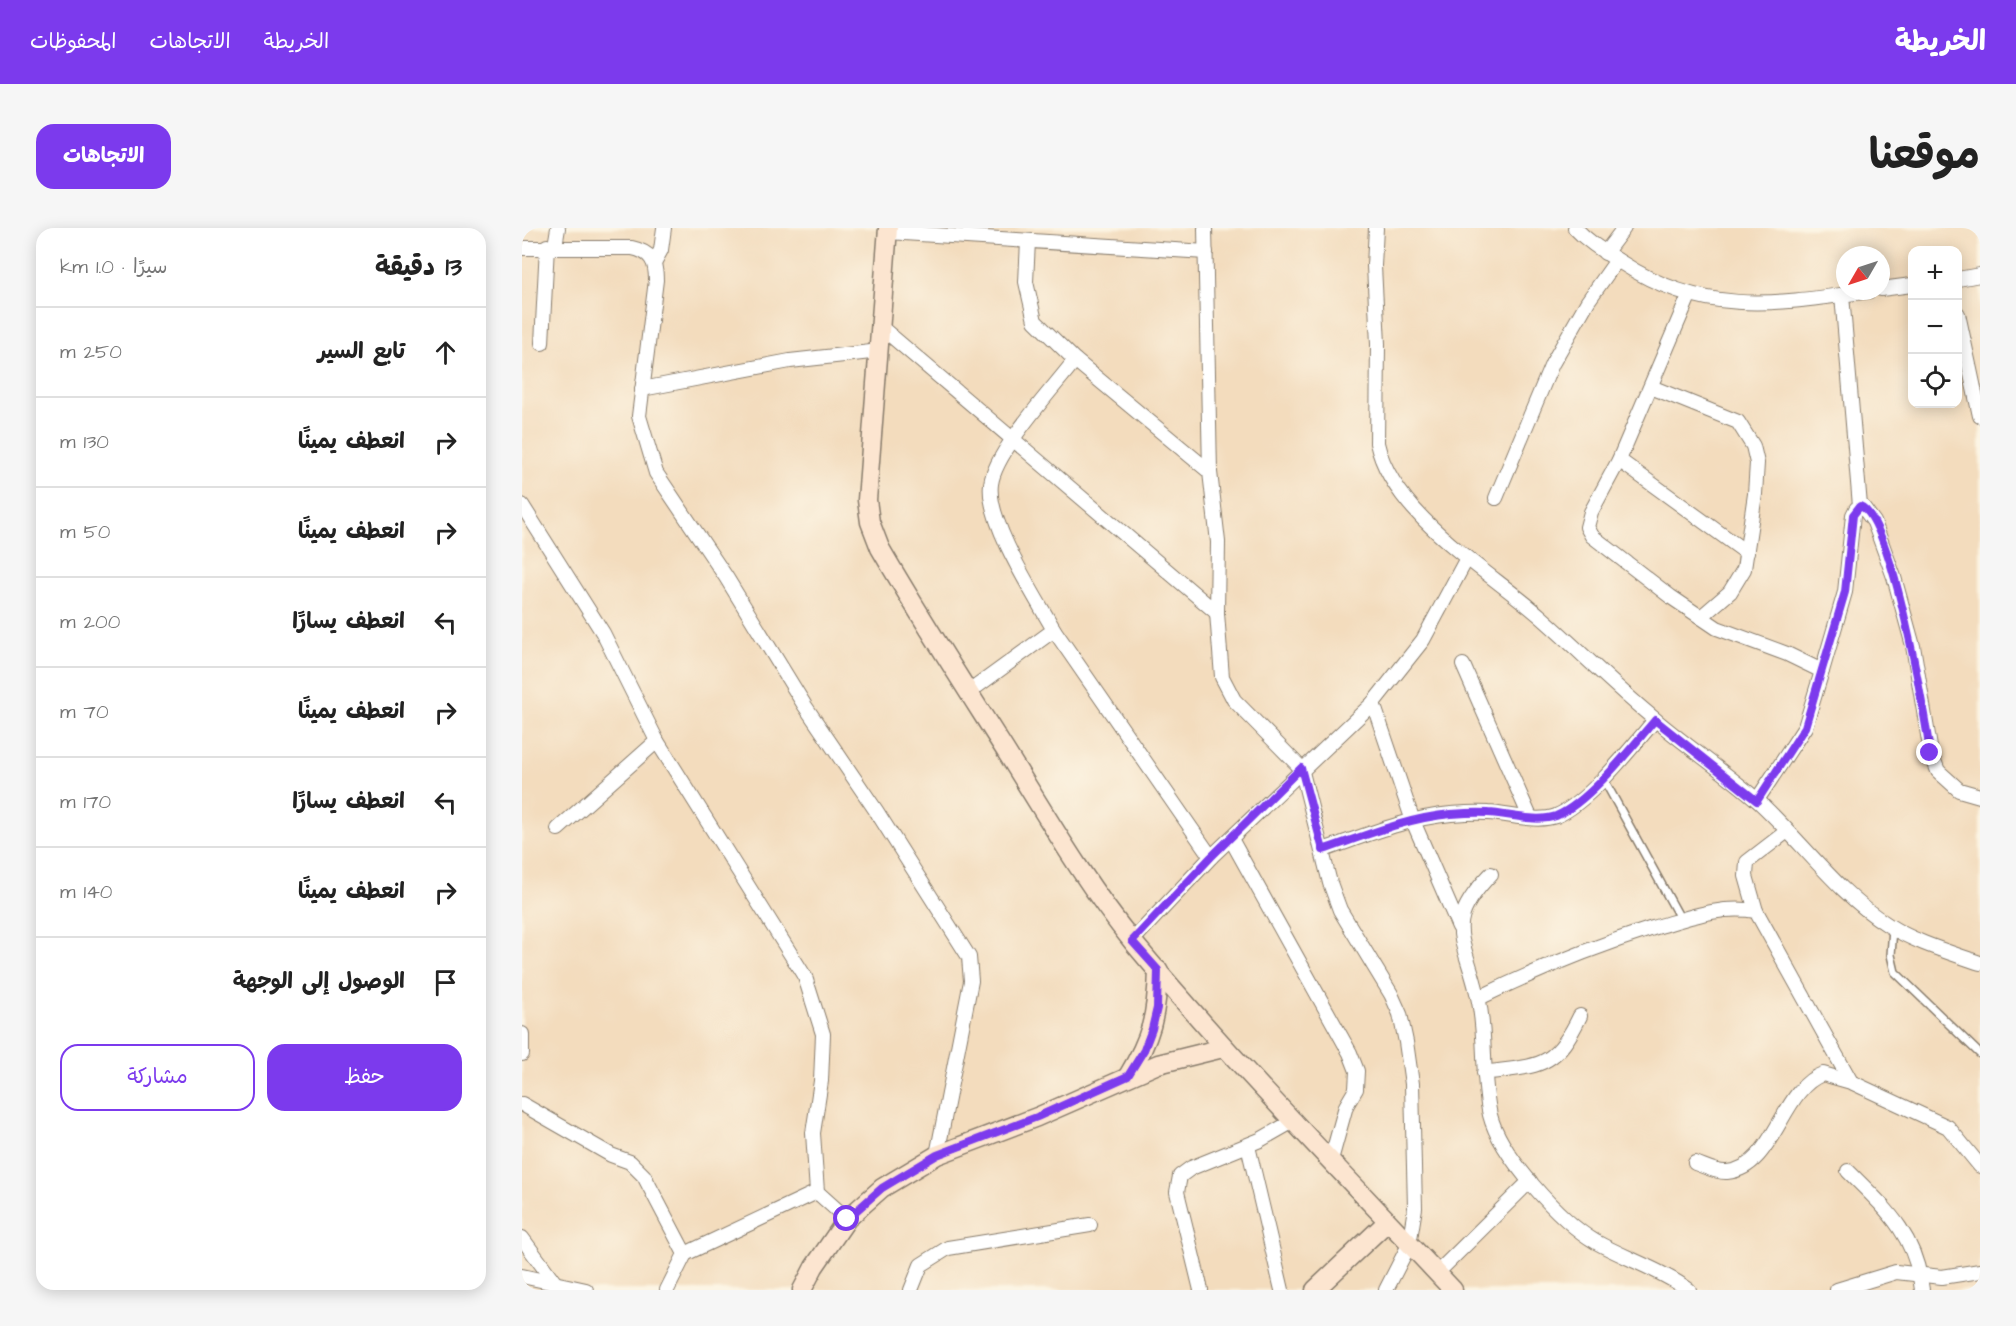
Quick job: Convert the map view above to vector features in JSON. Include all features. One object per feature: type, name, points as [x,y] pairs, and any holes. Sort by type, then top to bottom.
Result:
[{"type":"street","points":[[542,343],[551,246],[558,228]]},
{"type":"street","points":[[664,228],[661,250],[655,261],[656,280],[639,416],[649,456],[660,480],[726,577],[805,706],[877,812],[969,957],[971,981],[937,1155]]},
{"type":"street","points":[[1205,228],[1210,472],[1218,542],[1217,613],[1222,677],[1226,689],[1234,700],[1301,768],[1340,910],[1391,994],[1400,1014],[1406,1042],[1412,1084],[1415,1208],[1409,1245],[1386,1290]]},
{"type":"street","points":[[1376,228],[1374,285],[1378,344],[1377,434],[1379,455],[1393,482],[1421,516],[1467,558],[1538,615],[1655,720],[1757,801],[1867,911],[1893,928],[1920,941],[1980,963]]},
{"type":"street","points":[[1575,228],[1611,256],[1645,278],[1689,296],[1720,302],[1754,303],[1836,296]]},
{"type":"street","points":[[1496,498],[1552,364],[1588,301],[1624,228]]},
{"type":"street","points":[[1206,252],[888,230],[867,500],[870,522],[880,548],[897,577],[1092,887],[1132,941],[1223,1048],[1295,1120],[1387,1222],[1453,1290]]},
{"type":"street","points":[[1028,241],[1026,282],[1029,304],[1035,321],[1075,360],[1210,472]]},
{"type":"street","points":[[522,248],[551,246],[632,248],[649,254],[655,261]]},
{"type":"street","points":[[1962,278],[1980,275]]},
{"type":"street","points":[[1890,289],[1908,286]]},
{"type":"street","points":[[1689,296],[1619,460],[1591,512],[1587,523],[1588,531],[1671,597],[1728,635],[1787,654],[1822,671]]},
{"type":"street","points":[[1757,801],[1805,727],[1845,592],[1853,515],[1860,506],[1842,300]]},
{"type":"street","points":[[882,328],[1217,613]]},
{"type":"street","points":[[1962,333],[1980,416]]},
{"type":"street","points":[[642,389],[790,361],[880,351]]},
{"type":"street","points":[[1075,360],[1013,441],[991,483],[991,501],[1004,537],[1054,630],[1211,857]]},
{"type":"street","points":[[1651,387],[1738,422],[1747,433],[1757,463],[1747,553],[1739,582],[1701,617]]},
{"type":"street","points":[[1619,460],[1747,553]]},
{"type":"street","points":[[522,505],[603,633],[657,741],[805,977],[823,1034],[821,1081],[813,1133],[817,1192],[847,1219]]},
{"type":"street","points":[[1860,506],[1868,510],[1874,522],[1894,576],[1913,646],[1930,753],[1938,771],[1959,790],[1980,796]]},
{"type":"street","points":[[1132,941],[1211,857],[1301,768],[1373,703],[1424,640],[1467,558]]},
{"type":"street","points":[[969,692],[1054,630]]},
{"type":"street","points":[[1463,665],[1530,817]]},
{"type":"street","points":[[1373,703],[1413,820],[1459,927],[1479,998],[1484,1073],[1490,1115],[1497,1135],[1530,1181],[1576,1227],[1593,1240],[1689,1290]]},
{"type":"street","points":[[1323,850],[1413,820],[1463,813],[1545,818],[1566,811],[1603,778],[1655,720]]},
{"type":"street","points":[[558,829],[657,741]]},
{"type":"street","points":[[1786,832],[1747,862],[1746,876],[1756,911],[1851,1082]]},
{"type":"street","points":[[1231,839],[1350,1053],[1357,1071],[1356,1089],[1346,1106],[1331,1160]]},
{"type":"street","points":[[1459,927],[1471,895],[1491,873]]},
{"type":"street","points":[[1479,998],[1562,959],[1681,920],[1726,908],[1756,911]]},
{"type":"street","points":[[1128,1076],[1144,1050],[1152,1029],[1157,1008],[1158,970]]},
{"type":"street","points":[[1484,1073],[1537,1065],[1551,1059],[1567,1043],[1580,1016]]},
{"type":"street","points":[[522,1034],[522,1054]]},
{"type":"street","points":[[802,1290],[814,1267],[847,1219],[882,1188],[937,1155],[1037,1117],[1158,1064],[1223,1048]]},
{"type":"street","points":[[1695,1163],[1725,1172],[1736,1170],[1761,1151],[1806,1083],[1823,1074],[1851,1082],[1948,1127],[1980,1166]]},
{"type":"street","points":[[522,1104],[611,1155],[630,1162],[644,1176],[685,1254]]},
{"type":"street","points":[[1201,1290],[1177,1192],[1178,1182],[1184,1171],[1248,1146],[1295,1120]]},
{"type":"street","points":[[1248,1146],[1282,1290]]},
{"type":"street","points":[[1848,1171],[1890,1212],[1901,1228],[1913,1248],[1921,1275],[1922,1290]]},
{"type":"street","points":[[1437,1273],[1530,1181]]},
{"type":"street","points":[[667,1290],[685,1254],[817,1192]]},
{"type":"street","points":[[1315,1290],[1387,1222]]},
{"type":"street","points":[[911,1290],[921,1265],[948,1248],[1090,1225]]},
{"type":"street","points":[[522,1238],[555,1282]]},
{"type":"street","points":[[1837,1290],[1896,1272],[1942,1277],[1980,1271]]},
{"type":"street","points":[[522,1276],[586,1290]]},
{"type":"lane","points":[[1603,778],[1681,920]]},
{"type":"lane","points":[[1893,928],[1891,955],[1895,972],[1980,1054]]},
{"type":"route","points":[[847,1219],[882,1188],[937,1155],[1037,1117],[1128,1076],[1144,1050],[1157,1008],[1158,970],[1132,941],[1211,857],[1301,768],[1323,850],[1413,820],[1449,814],[1486,813],[1545,818],[1555,816],[1566,811],[1603,778],[1655,720],[1757,801],[1805,727],[1845,592],[1853,515],[1856,508],[1860,506],[1868,510],[1874,522],[1894,576],[1913,646],[1930,753]]}]
